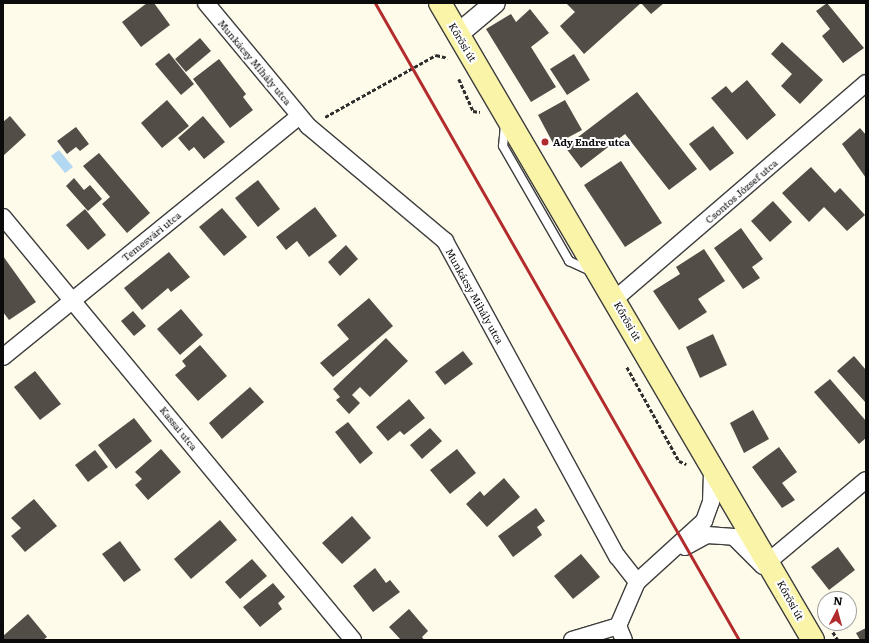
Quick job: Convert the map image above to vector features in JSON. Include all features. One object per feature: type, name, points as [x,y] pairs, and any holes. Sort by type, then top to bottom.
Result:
[{"type":"main road","name":"Kőrösi út","points":[[440,3],[769,561],[813,640]]},
{"type":"street","name":"Munkácsy Mihály utca","points":[[206,3],[304,121],[445,241],[617,556],[637,582]]},
{"type":"street","points":[[463,42],[495,3]]},
{"type":"street","name":"Csontos József utca","points":[[615,299],[866,83]]},
{"type":"street","name":"Temesvári utca","points":[[3,357],[73,299],[304,121]]},
{"type":"street","name":"Kassai utca","points":[[3,217],[73,299],[353,640]]},
{"type":"street","points":[[572,640],[621,633],[637,582],[704,521],[711,502],[712,466]]},
{"type":"street","points":[[769,561],[866,480]]},
{"type":"street","points":[[659,561],[707,535],[734,537],[784,587]]},
{"type":"path","points":[[304,121],[436,55],[450,58],[463,42]]},
{"type":"water","points":[[59,150],[73,167],[65,173],[51,156]]},
{"type":"building","points":[[147,3],[154,3],[170,25],[141,47],[122,22]]},
{"type":"building","points":[[566,3],[641,3],[584,54],[560,26],[575,12]]},
{"type":"building","points":[[641,3],[664,3],[651,14]]},
{"type":"building","points":[[827,3],[864,48],[843,63],[822,36],[830,29],[816,11]]},
{"type":"building","points":[[530,9],[549,33],[531,47],[556,87],[531,102],[486,29],[511,14],[516,22]]},
{"type":"building","points":[[200,38],[211,51],[186,72],[175,59]]},
{"type":"building","points":[[782,42],[823,80],[800,104],[781,86],[792,74],[771,54]]},
{"type":"building","points":[[169,53],[194,84],[181,95],[155,64]]},
{"type":"building","points":[[574,54],[590,80],[567,95],[550,69]]},
{"type":"building","points":[[219,59],[246,94],[243,97],[253,110],[230,128],[193,79]]},
{"type":"building","points":[[747,80],[776,115],[747,140],[711,98],[726,86],[732,93]]},
{"type":"building","points":[[637,92],[697,169],[669,190],[625,134],[581,168],[565,147]]},
{"type":"building","points":[[167,100],[189,126],[162,148],[141,123]]},
{"type":"building","points":[[565,100],[582,130],[554,145],[538,115]]},
{"type":"building","points":[[10,116],[26,135],[3,156],[3,122]]},
{"type":"building","points":[[203,116],[225,142],[204,159],[194,147],[189,151],[178,138]]},
{"type":"building","points":[[713,126],[734,153],[710,171],[689,144]]},
{"type":"building","points":[[76,127],[89,144],[80,151],[76,147],[67,154],[57,141]]},
{"type":"building","points":[[860,128],[866,135],[866,178],[842,144]]},
{"type":"building","points":[[99,153],[150,213],[127,233],[102,204],[110,197],[83,166]]},
{"type":"building","points":[[621,161],[662,223],[625,247],[584,185]]},
{"type":"building","points":[[811,167],[835,193],[840,188],[865,215],[847,231],[824,207],[809,222],[782,193]]},
{"type":"building","points":[[74,178],[84,190],[90,185],[102,199],[88,211],[66,186]]},
{"type":"building","points":[[258,180],[280,209],[258,227],[235,198]]},
{"type":"building","points":[[773,201],[792,222],[770,242],[751,221]]},
{"type":"building","points":[[315,207],[337,236],[309,257],[297,241],[286,250],[276,237]]},
{"type":"building","points":[[222,208],[247,237],[224,256],[199,227]]},
{"type":"building","points":[[85,209],[106,235],[88,250],[66,225]]},
{"type":"building","points":[[741,228],[763,259],[752,267],[760,278],[743,289],[714,248]]},
{"type":"building","points":[[346,245],[358,259],[340,276],[328,262]]},
{"type":"building","points":[[704,249],[725,281],[698,299],[707,312],[679,330],[653,291],[680,274],[676,267]]},
{"type":"building","points":[[169,252],[190,277],[171,292],[168,288],[142,310],[124,288]]},
{"type":"building","points":[[3,256],[36,302],[9,320],[3,312]]},
{"type":"building","points":[[369,298],[393,326],[333,377],[320,363],[349,339],[337,325]]},
{"type":"building","points":[[181,309],[203,335],[180,355],[157,329]]},
{"type":"building","points":[[133,311],[146,326],[134,336],[121,321]]},
{"type":"building","points":[[713,334],[727,365],[700,378],[686,347]]},
{"type":"building","points":[[386,338],[408,361],[370,397],[360,387],[352,395],[360,403],[349,414],[336,400],[340,397],[333,389]]},
{"type":"building","points":[[200,345],[227,376],[198,401],[175,375],[186,366],[182,361]]},
{"type":"building","points":[[463,351],[473,364],[445,385],[435,372]]},
{"type":"building","points":[[854,356],[866,370],[866,403],[837,371]]},
{"type":"building","points":[[35,371],[61,404],[40,420],[14,387]]},
{"type":"building","points":[[830,379],[866,421],[866,438],[859,444],[814,392]]},
{"type":"building","points":[[250,387],[264,402],[222,439],[209,423]]},
{"type":"building","points":[[409,399],[425,418],[404,435],[400,431],[388,441],[376,427]]},
{"type":"building","points":[[753,410],[769,439],[744,453],[730,423]]},
{"type":"building","points":[[134,418],[152,441],[116,469],[98,445]]},
{"type":"building","points":[[348,422],[373,453],[360,464],[335,432]]},
{"type":"building","points":[[430,428],[442,441],[422,459],[410,445]]},
{"type":"building","points":[[779,447],[797,472],[782,483],[795,500],[782,508],[752,467]]},
{"type":"building","points":[[161,449],[181,472],[148,500],[135,485],[142,479],[135,472]]},
{"type":"building","points":[[457,449],[476,473],[450,494],[430,470]]},
{"type":"building","points":[[95,450],[108,467],[88,482],[75,465]]},
{"type":"building","points":[[504,478],[520,497],[487,527],[466,504],[480,491],[484,496]]},
{"type":"building","points":[[34,499],[57,526],[25,552],[11,536],[21,528],[11,518]]},
{"type":"building","points":[[536,508],[545,521],[537,527],[542,535],[513,557],[498,536]]},
{"type":"building","points":[[352,516],[371,538],[342,564],[322,543]]},
{"type":"building","points":[[220,520],[237,540],[191,579],[174,559]]},
{"type":"building","points":[[120,541],[141,570],[124,582],[102,554]]},
{"type":"building","points":[[838,547],[855,570],[829,590],[811,567]]},
{"type":"building","points":[[581,554],[600,577],[573,599],[554,576]]},
{"type":"building","points":[[252,559],[267,576],[240,599],[225,582]]},
{"type":"building","points":[[375,568],[386,583],[390,580],[400,592],[373,612],[353,586]]},
{"type":"building","points":[[273,583],[285,597],[278,603],[282,609],[260,627],[243,607]]},
{"type":"building","points":[[409,609],[428,631],[422,637],[424,640],[401,640],[389,627]]},
{"type":"building","points":[[28,614],[47,637],[43,640],[3,640],[3,636]]},
{"type":"building","points":[[866,628],[866,640],[860,640],[856,633]]},
{"type":"railway","points":[[375,3],[739,640]]},
{"type":"place","name":"Ady Endre utca","points":[[545,142]]}]
